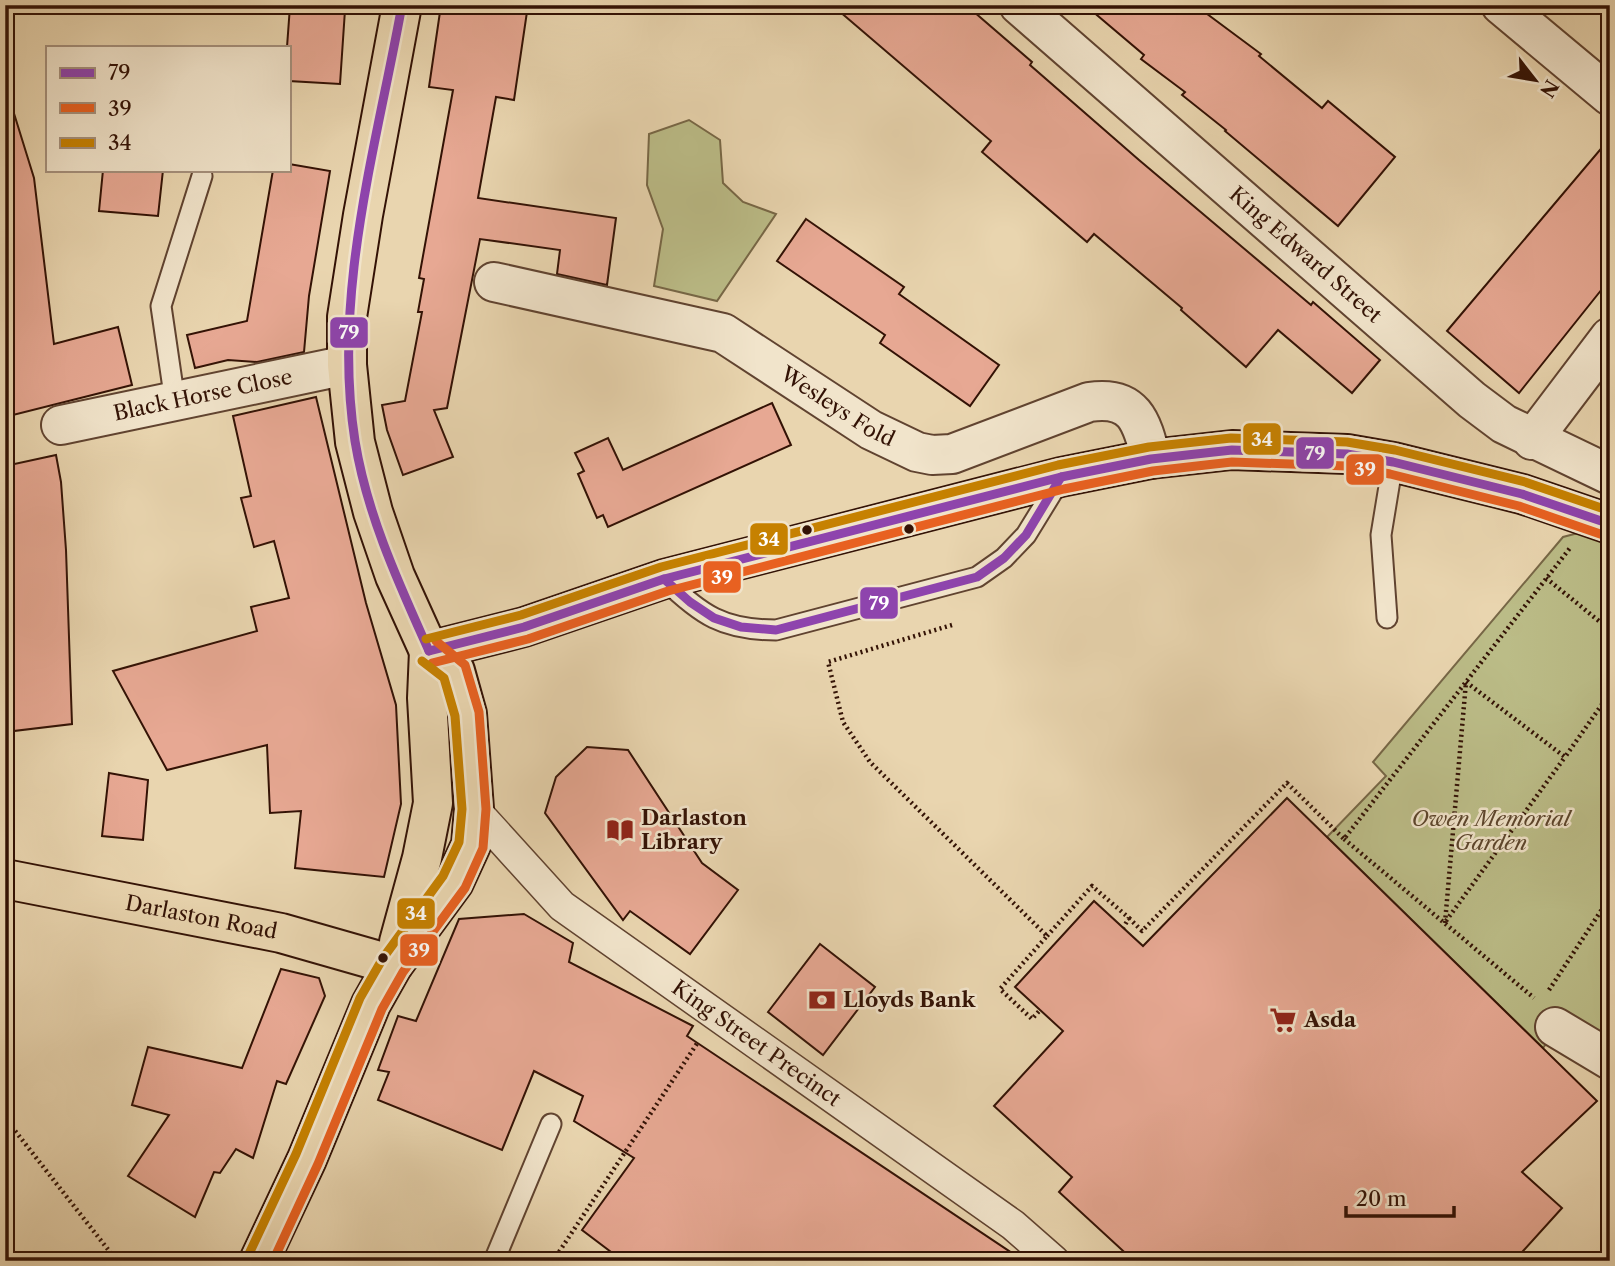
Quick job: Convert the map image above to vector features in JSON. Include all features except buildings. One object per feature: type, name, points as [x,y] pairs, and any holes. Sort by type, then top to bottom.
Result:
[{"type":"main road","points":[[393,965],[422,858],[433,803],[427,698],[429,651],[396,576],[373,512],[355,442],[347,365],[347,317],[402,5]]},
{"type":"main road","points":[[429,651],[524,628],[664,579],[1061,477],[1152,459],[1232,450],[1347,454],[1393,462],[1522,494],[1603,521]]},
{"type":"main road","points":[[259,1261],[307,1158],[370,1004],[393,965],[454,882],[471,845],[474,810],[467,713],[455,671],[429,651]]},
{"type":"main road","name":"Darlaston Road","points":[[5,879],[281,933],[393,965]]},
{"type":"street","name":"King Edward Street","points":[[1019,5],[1472,400],[1504,424],[1532,440],[1610,475]]},
{"type":"street","points":[[1501,5],[1610,96]]},
{"type":"street","name":"Wesleys Fold","points":[[494,282],[723,333],[871,429],[917,452],[932,455],[952,454],[1089,402],[1108,399],[1134,414],[1143,428],[1152,459]]},
{"type":"street","points":[[1532,440],[1610,337]]},
{"type":"street","name":"Black Horse Close","points":[[61,425],[347,365]]},
{"type":"street","name":"King Street Precinct","points":[[474,810],[562,906],[1013,1225],[1054,1261]]},
{"type":"street","points":[[1547,1015],[1610,1060]]},
{"type":"lane","points":[[175,401],[161,306],[202,176]]},
{"type":"lane","points":[[1387,618],[1381,535],[1393,462]]},
{"type":"lane","points":[[664,579],[687,602],[714,620],[748,630],[776,630],[977,577],[1004,558],[1026,535],[1061,477]]},
{"type":"lane","points":[[494,1261],[551,1124]]},
{"type":"path","points":[[1344,839],[1582,532],[1603,521]]},
{"type":"path","points":[[1546,578],[1610,630]]},
{"type":"path","points":[[952,625],[828,662],[843,722],[870,762],[1047,936]]},
{"type":"path","points":[[1466,681],[1565,757]]},
{"type":"path","points":[[1445,923],[1466,681]]},
{"type":"path","points":[[1445,923],[1610,693]]},
{"type":"path","points":[[1040,1010],[1032,1019],[1000,989],[1093,886],[1142,931],[1287,783],[1344,839],[1445,923],[1547,1015],[1610,897]]},
{"type":"path","points":[[1123,928],[1129,918]]},
{"type":"path","points":[[553,1261],[716,1015]]},
{"type":"path","points":[[5,1118],[117,1261]]},
{"type":"green space","points":[[689,120],[720,140],[723,183],[743,202],[776,214],[717,301],[654,286],[663,229],[647,185],[649,134]]},
{"type":"green space","name":"Owen Memorial Garden","points":[[1582,532],[1610,541],[1610,1044],[1565,1018],[1543,1048],[1327,837],[1386,776],[1373,762],[1563,537]]},
{"type":"transit line","name":"79","points":[[402,5],[360,222],[349,331],[349,386],[355,441],[367,496],[385,549],[429,651]]},
{"type":"transit line","name":"34","points":[[426,639],[521,615],[661,567],[1058,465],[1149,447],[1231,438],[1347,442],[1395,450],[1525,482],[1610,511]]},
{"type":"transit line","name":"79","points":[[429,651],[524,627],[664,579],[1061,477],[1151,459],[1232,450],[1347,454],[1393,462],[1522,494],[1610,524]]},
{"type":"transit line","name":"39","points":[[432,663],[528,639],[668,591],[1064,489],[1153,471],[1232,462],[1346,466],[1390,474],[1519,506],[1606,536]]},
{"type":"transit line","name":"79","points":[[664,579],[690,602],[714,618],[741,627],[776,630],[977,577],[1004,558],[1026,535],[1061,477]]},
{"type":"transit line","name":"39","points":[[273,1261],[318,1164],[382,1009],[403,972],[465,888],[483,848],[486,809],[479,712],[465,665],[436,641]]},
{"type":"transit line","name":"34","points":[[248,1256],[296,1154],[360,998],[383,958],[443,876],[459,842],[462,809],[455,716],[444,678],[422,661]]},
{"type":"place","name":"Darlaston Library","points":[[620,830]]},
{"type":"place","name":"Lloyds Bank","points":[[822,1000]]},
{"type":"place","name":"Asda","points":[[1283,1020]]}]
